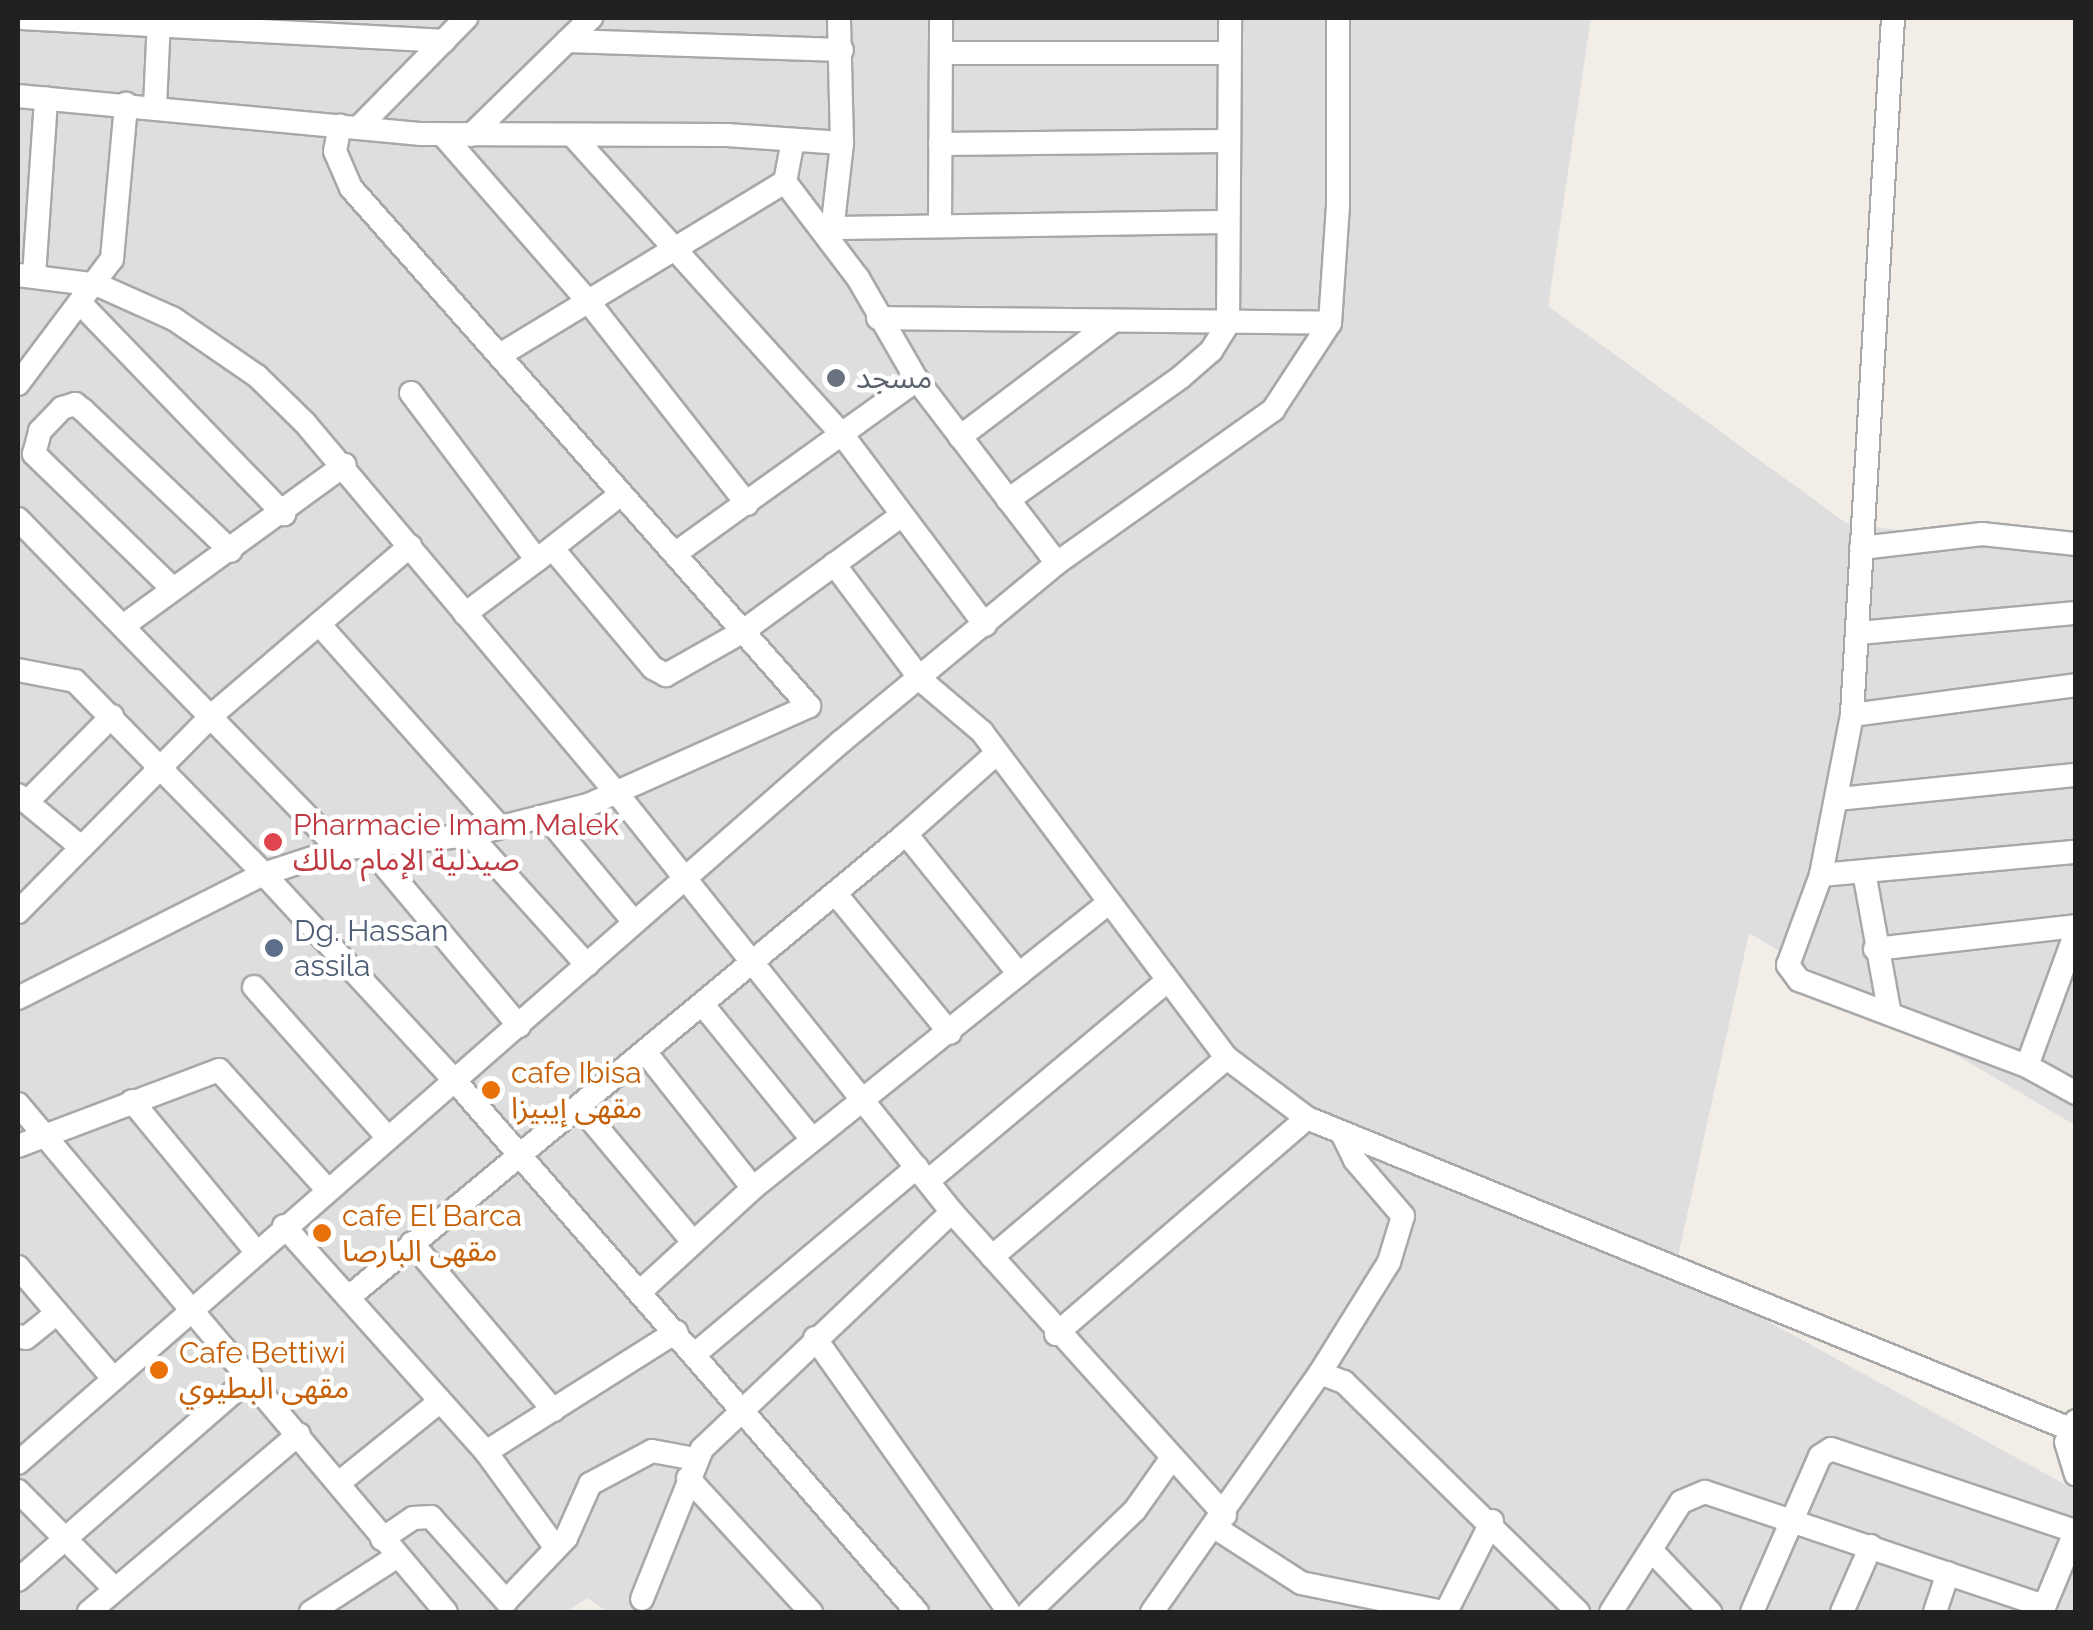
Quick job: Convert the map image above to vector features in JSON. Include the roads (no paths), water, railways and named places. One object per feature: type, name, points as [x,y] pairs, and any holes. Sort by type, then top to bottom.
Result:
[{"type":"street","points":[[23,18],[158,22],[444,41]]},
{"type":"street","points":[[18,998],[264,874],[340,849],[470,834],[546,816],[616,792],[809,706],[351,188],[335,151],[349,126],[466,18]]},
{"type":"street","points":[[471,136],[591,18]]},
{"type":"street","points":[[832,234],[842,144],[839,18]]},
{"type":"street","points":[[940,224],[941,18]]},
{"type":"street","points":[[1008,500],[1181,377],[1211,351],[1228,324],[1225,141],[1230,18]]},
{"type":"street","points":[[18,1463],[254,1249],[456,1082],[634,922],[686,882],[1057,563],[1273,410],[1330,323],[1338,204],[1338,18]]},
{"type":"street","points":[[1893,18],[1852,715],[1821,875],[1790,951],[1792,973],[2028,1066],[2076,1093]]},
{"type":"street","points":[[155,107],[158,22]]},
{"type":"street","points":[[568,41],[842,50]]},
{"type":"street","points":[[941,53],[1229,53]]},
{"type":"street","points":[[18,96],[443,135],[842,144]]},
{"type":"street","points":[[46,98],[26,276],[98,285],[174,319],[257,376],[344,465],[616,792],[952,1212],[1056,1334],[1172,1458],[1220,1522],[1301,1582],[1444,1612],[1492,1522]]},
{"type":"street","points":[[18,384],[98,285],[116,238],[126,104]]},
{"type":"street","points":[[443,135],[588,301],[746,504]]},
{"type":"street","points":[[574,137],[671,250],[844,436],[985,625]]},
{"type":"street","points":[[500,355],[785,182],[793,140]]},
{"type":"street","points":[[940,144],[1225,141]]},
{"type":"street","points":[[785,182],[832,234],[917,380],[1057,563]]},
{"type":"street","points":[[832,234],[940,224],[1227,222]]},
{"type":"street","points":[[82,305],[284,514]]},
{"type":"street","points":[[878,318],[1330,323]]},
{"type":"street","points":[[960,437],[1112,322]]},
{"type":"street","points":[[676,553],[917,380]]},
{"type":"street","points":[[411,393],[545,554],[652,668],[666,675],[742,632],[902,516]]},
{"type":"street","points":[[173,589],[34,454],[40,430],[62,408],[75,404],[83,410],[231,551]]},
{"type":"street","points":[[124,626],[284,514],[344,465]]},
{"type":"street","points":[[465,614],[621,494]]},
{"type":"street","points":[[18,520],[340,849]]},
{"type":"street","points":[[1861,548],[1982,534],[2076,544]]},
{"type":"street","points":[[18,912],[212,716],[410,546]]},
{"type":"street","points":[[834,564],[921,680],[962,712],[997,753],[1165,983],[1227,1058],[1307,1118],[2073,1425],[2066,1457],[2076,1475]]},
{"type":"street","points":[[1859,633],[2076,613]]},
{"type":"street","points":[[319,624],[500,827]]},
{"type":"street","points":[[18,670],[75,680],[264,874],[456,1082],[519,1160],[676,1332],[917,1612]]},
{"type":"street","points":[[1852,715],[2076,685]]},
{"type":"street","points":[[81,847],[22,799],[112,716]]},
{"type":"street","points":[[348,1297],[753,965],[997,753]]},
{"type":"street","points":[[1838,799],[2076,775]]},
{"type":"street","points":[[546,816],[634,922]]},
{"type":"street","points":[[470,834],[587,965]]},
{"type":"street","points":[[906,834],[1019,974]]},
{"type":"street","points":[[368,846],[518,1026]]},
{"type":"street","points":[[1821,875],[2076,852]]},
{"type":"street","points":[[1864,872],[1888,1010]]},
{"type":"street","points":[[835,893],[950,1033]]},
{"type":"street","points":[[640,1292],[812,1139],[950,1033],[1107,904]]},
{"type":"street","points":[[1876,949],[2076,929],[2028,1066]]},
{"type":"street","points":[[695,1354],[1165,983]]},
{"type":"street","points":[[254,986],[387,1137]]},
{"type":"street","points":[[703,1005],[812,1139]]},
{"type":"street","points":[[646,1053],[754,1188]]},
{"type":"street","points":[[992,1257],[1227,1058]]},
{"type":"street","points":[[18,1146],[219,1070],[327,1189]]},
{"type":"street","points":[[132,1101],[254,1249]]},
{"type":"street","points":[[18,1104],[446,1612]]},
{"type":"street","points":[[582,1108],[692,1242]]},
{"type":"street","points":[[1056,1334],[1307,1118]]},
{"type":"street","points":[[1152,1612],[1220,1522],[1304,1387],[1320,1373],[1389,1262],[1404,1216],[1356,1160],[1342,1132]]},
{"type":"street","points":[[642,1599],[692,1469],[741,1406],[952,1212]]},
{"type":"street","points":[[284,1226],[486,1452],[556,1548]]},
{"type":"street","points":[[412,1242],[554,1410]]},
{"type":"street","points":[[18,1267],[112,1377]]},
{"type":"street","points":[[18,1336],[26,1338],[57,1313]]},
{"type":"street","points":[[486,1452],[676,1332]]},
{"type":"street","points":[[815,1338],[1009,1612]]},
{"type":"street","points":[[1320,1373],[1344,1382],[1492,1522],[1578,1612]]},
{"type":"street","points":[[18,1580],[251,1376]]},
{"type":"street","points":[[340,1482],[439,1402]]},
{"type":"street","points":[[89,1612],[299,1434]]},
{"type":"street","points":[[1612,1612],[1693,1492],[1796,1519],[2043,1610],[2075,1530],[1840,1448],[1820,1456],[1796,1519],[1752,1612]]},
{"type":"street","points":[[311,1612],[389,1548],[413,1518],[431,1518],[506,1601],[556,1548],[590,1484],[652,1451],[692,1469],[811,1612]]},
{"type":"street","points":[[1030,1612],[1124,1522],[1172,1458]]},
{"type":"street","points":[[18,1492],[114,1588]]},
{"type":"street","points":[[1842,1612],[1872,1546]]},
{"type":"street","points":[[1651,1550],[1710,1612]]},
{"type":"street","points":[[1934,1612],[1948,1573]]},
{"type":"place","name":"مسجد","points":[[836,378]]},
{"type":"place","name":"Pharmacie Imam Malek صيدلية الإمام مالك","points":[[273,842]]},
{"type":"place","name":"Dg. Hassan assila","points":[[274,948]]},
{"type":"place","name":"cafe Ibisa مقهى إيبيزا","points":[[491,1090]]},
{"type":"place","name":"cafe El Barca مقهى البارصا","points":[[322,1233]]},
{"type":"place","name":"Cafe Bettiwi مقهى البطيوي","points":[[159,1370]]}]
